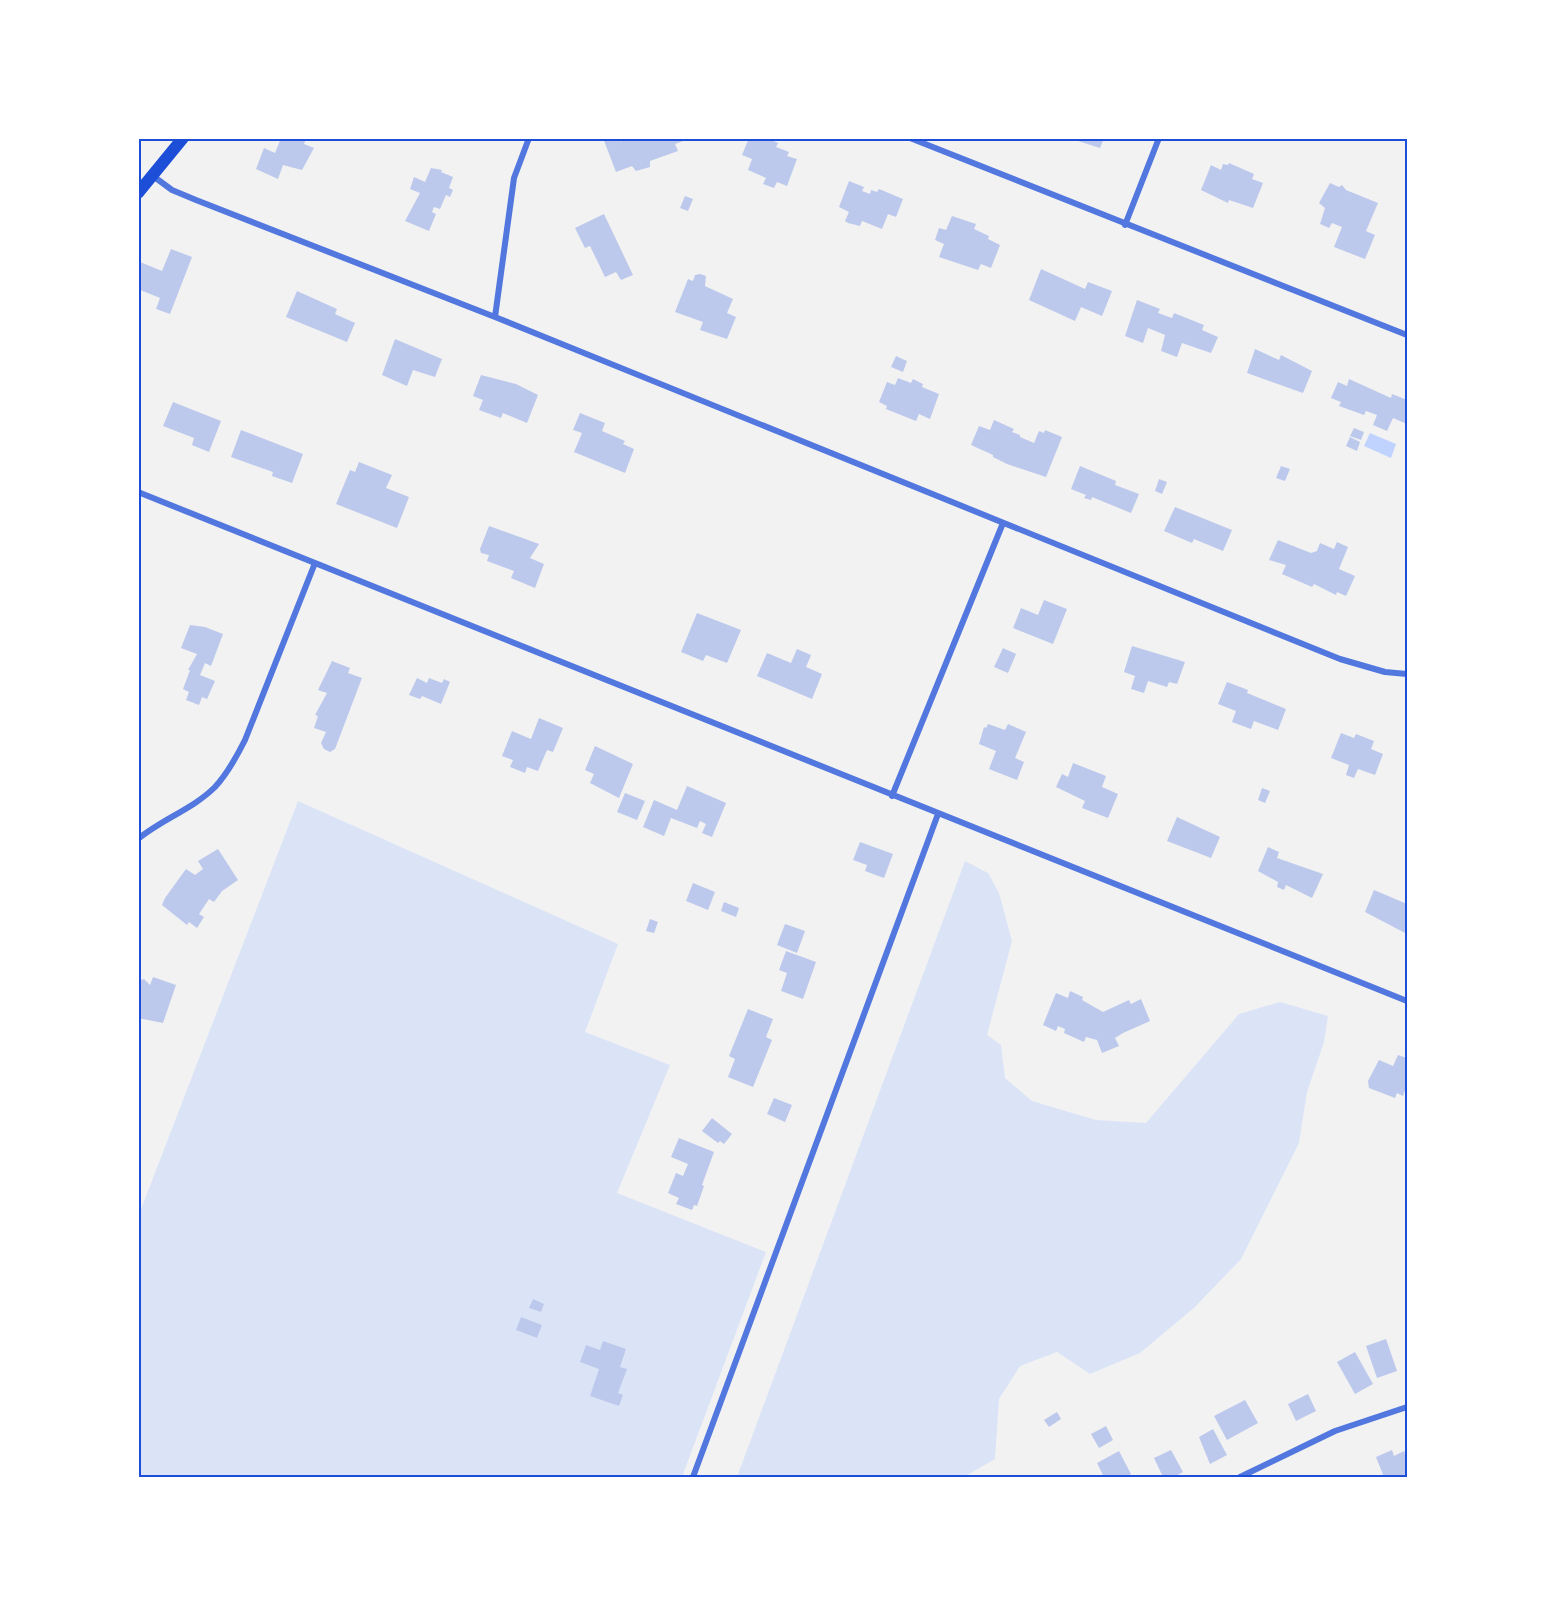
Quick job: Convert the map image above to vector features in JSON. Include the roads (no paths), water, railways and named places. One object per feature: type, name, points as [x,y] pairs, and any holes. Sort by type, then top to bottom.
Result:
[{"type":"main road","points":[[138,193],[183,138]]},
{"type":"street","points":[[495,317],[514,178],[529,138]]},
{"type":"street","points":[[910,138],[1407,335]]},
{"type":"street","points":[[1125,225],[1159,138]]},
{"type":"street","points":[[152,175],[172,190],[196,201],[495,317],[1340,659],[1385,672],[1407,674]]},
{"type":"street","points":[[138,492],[1407,1001]]},
{"type":"street","points":[[892,796],[1003,523]]},
{"type":"street","points":[[138,838],[200,799],[215,787],[231,767],[245,740],[315,564]]},
{"type":"street","points":[[693,1477],[938,814]]},
{"type":"street","points":[[1240,1477],[1335,1431],[1407,1407]]},
{"type":"water","points":[[1370,433],[1396,444],[1391,458],[1364,446]]}]
